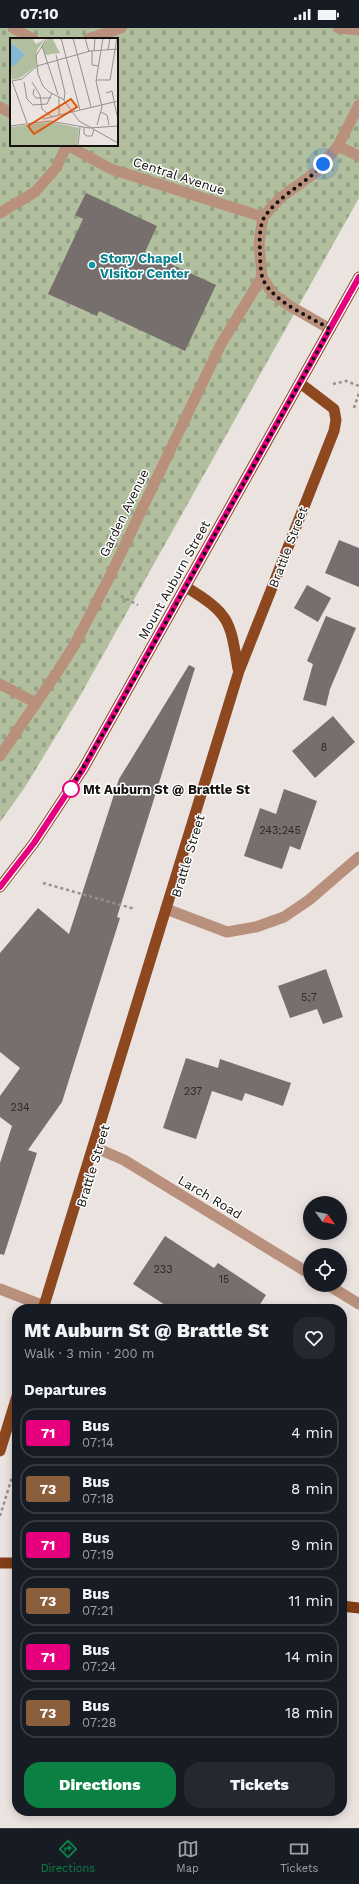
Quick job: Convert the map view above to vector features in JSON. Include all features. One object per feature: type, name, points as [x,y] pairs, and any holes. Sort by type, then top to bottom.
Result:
[{"type":"highway","points":[[0,1563],[12,1562]]},
{"type":"highway","points":[[347,1607],[359,1608]]},
{"type":"main road","name":"Mount Auburn Street","points":[[0,887],[34,843],[83,769],[359,277]]},
{"type":"main road","name":"Brattle Street","points":[[45,1304],[239,671],[336,424],[334,409],[300,383]]},
{"type":"main road","name":"Brattle Street","points":[[186,587],[214,605],[226,620],[231,630],[239,671]]},
{"type":"main road","points":[[0,1451],[12,1412]]},
{"type":"street","points":[[13,28],[31,38]]},
{"type":"street","points":[[91,38],[121,28]]},
{"type":"street","points":[[338,28],[359,30]]},
{"type":"street","points":[[330,329],[290,306],[273,294],[262,277],[259,243],[263,218],[280,198],[316,172],[338,146],[359,105]]},
{"type":"street","points":[[0,107],[10,112]]},
{"type":"street","points":[[0,213],[35,192],[56,168],[67,146]]},
{"type":"street","name":"Central Avenue","points":[[69,146],[111,169],[263,218]]},
{"type":"street","points":[[338,146],[359,156]]},
{"type":"street","name":"Garden Avenue","points":[[0,756],[75,644],[109,578],[221,344],[262,277]]},
{"type":"street","points":[[0,684],[36,703]]},
{"type":"street","points":[[166,909],[226,932],[256,927],[284,917],[309,900],[359,857]]},
{"type":"street","name":"Larch Road","points":[[94,1147],[124,1160],[303,1270]]},
{"type":"street","points":[[0,1289],[35,1304]]},
{"type":"street","points":[[339,1292],[359,1304]]},
{"type":"path","points":[[354,409],[359,393]]},
{"type":"path","points":[[43,882],[136,909]]},
{"type":"path","points":[[0,1516],[12,1476]]},
{"type":"green space","points":[[0,28],[359,28],[359,198],[76,703],[25,787],[0,822]]},
{"type":"building","name":"Story Chapel VIsitor Center","points":[[86,193],[157,226],[145,252],[216,285],[185,351],[99,311],[97,316],[48,294],[83,219],[75,215]]},
{"type":"building","points":[[339,540],[359,548],[359,587],[325,573]]},
{"type":"building","points":[[307,585],[331,598],[318,622],[294,608]]},
{"type":"building","points":[[326,616],[356,628],[330,689],[326,706],[303,700],[313,664],[307,661]]},
{"type":"building","points":[[189,665],[195,668],[117,917],[120,918],[62,1102],[28,1150],[37,1153],[4,1255],[0,1254],[0,1163],[12,1126],[0,1117],[0,1096],[20,1068],[0,1052],[0,953],[38,908],[69,934],[119,779]]},
{"type":"building","points":[[333,716],[355,742],[315,778],[292,751]]},
{"type":"building","points":[[284,789],[317,801],[300,850],[290,846],[282,869],[244,856],[260,808],[276,814]]},
{"type":"building","points":[[326,969],[343,1017],[323,1024],[317,1009],[290,1018],[278,986]]},
{"type":"building","points":[[186,1058],[218,1068],[220,1059],[291,1083],[283,1106],[245,1093],[242,1101],[212,1091],[196,1139],[163,1128]]},
{"type":"building","points":[[165,1236],[214,1268],[218,1263],[266,1295],[260,1304],[163,1304],[133,1284]]},
{"type":"bus line","name":"71","points":[[0,887],[34,843],[60,805],[106,730],[359,277]]},
{"type":"place","name":"Story Chapel VIsitor Center","points":[[92,265]]},
{"type":"place","name":"Mt Auburn St @ Brattle St","points":[[71,789]]},
{"type":"route","points":[[71,789],[68,793],[113,717],[330,329],[290,306],[273,294],[262,277],[259,243],[263,218],[280,198],[316,172],[323,164]]}]
